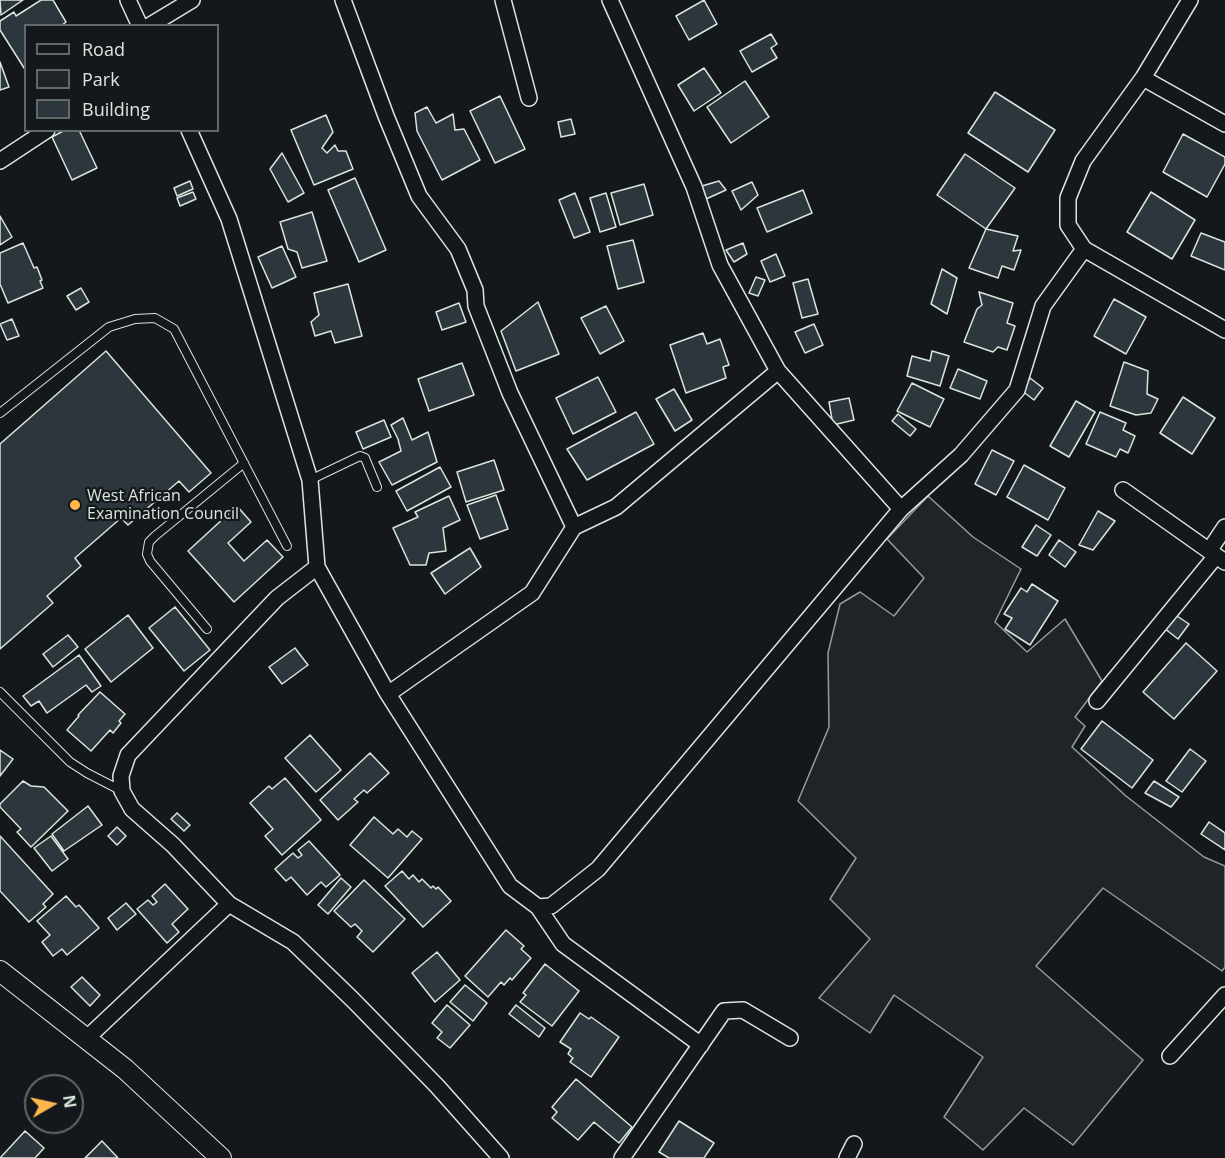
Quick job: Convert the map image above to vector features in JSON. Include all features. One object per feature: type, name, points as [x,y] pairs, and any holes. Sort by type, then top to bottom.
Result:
[{"type":"street","points":[[129,0],[139,24]]},
{"type":"street","points":[[151,24],[192,0]]},
{"type":"street","points":[[343,0],[386,116],[419,196],[458,249],[475,290],[476,306],[510,393],[574,527]]},
{"type":"street","points":[[503,0],[529,98]]},
{"type":"street","points":[[610,0],[694,187],[720,265],[778,371],[901,509]]},
{"type":"street","points":[[1191,0],[1143,78],[1083,161],[1068,198],[1068,225],[1084,249],[1225,330]]},
{"type":"street","points":[[1143,78],[1225,124]]},
{"type":"street","points":[[0,161],[44,132]]},
{"type":"street","points":[[190,132],[229,219],[310,480],[317,567],[388,694],[510,886],[538,907],[563,944],[701,1045]]},
{"type":"street","points":[[538,907],[551,906],[598,869],[901,509],[961,455],[1017,390],[1043,306],[1084,249]]},
{"type":"street","points":[[388,694],[532,593],[574,527],[616,507],[778,371]]},
{"type":"street","points":[[1123,490],[1217,556]]},
{"type":"street","points":[[1097,701],[1217,556],[1225,527]]},
{"type":"street","points":[[317,567],[277,598],[128,755],[121,776],[122,791],[132,809],[173,846],[229,904],[293,942],[354,1000],[437,1086],[501,1158]]},
{"type":"street","points":[[86,1039],[229,904]]},
{"type":"street","points":[[0,971],[124,1069],[221,1158]]},
{"type":"street","points":[[1170,1056],[1225,994]]},
{"type":"street","points":[[622,1158],[724,1011],[743,1010],[790,1038]]},
{"type":"street","points":[[847,1158],[854,1144]]},
{"type":"lane","points":[[0,412],[109,327],[135,319],[155,318],[174,328],[287,546]]},
{"type":"lane","points":[[310,480],[360,456],[365,458],[377,486]]},
{"type":"lane","points":[[207,629],[150,561],[147,554],[149,542],[244,463]]},
{"type":"lane","points":[[0,692],[70,762],[122,791]]},
{"type":"green space","points":[[928,496],[973,537],[1021,569],[995,622],[1027,652],[1065,619],[1102,681],[1075,717],[1085,726],[1072,747],[1126,796],[1204,857],[1225,866],[1225,967],[1222,971],[1103,888],[1036,966],[1143,1060],[1073,1145],[1024,1108],[983,1150],[944,1117],[983,1057],[894,995],[870,1033],[819,998],[870,939],[830,899],[856,858],[798,801],[829,727],[828,653],[840,604],[860,592],[894,616],[924,578],[887,539]]},
{"type":"building","points":[[0,0],[23,0],[1,15]]},
{"type":"building","points":[[41,0],[53,0],[66,22],[64,24],[24,24],[24,68],[0,30],[0,21],[14,12],[16,16]]},
{"type":"building","points":[[704,0],[717,24],[689,40],[676,16]]},
{"type":"building","points":[[771,34],[777,44],[771,48],[777,58],[752,72],[740,51]]},
{"type":"building","points":[[0,62],[9,87],[0,90]]},
{"type":"building","points":[[704,68],[721,93],[694,111],[678,85]]},
{"type":"building","points":[[745,81],[769,117],[731,143],[707,107]]},
{"type":"building","points":[[995,92],[1055,130],[1028,172],[968,133]]},
{"type":"building","points":[[500,96],[525,149],[495,163],[470,111]]},
{"type":"building","points":[[427,107],[436,123],[453,114],[455,130],[464,129],[480,160],[442,180],[417,131],[415,113]]},
{"type":"building","points":[[326,115],[333,132],[322,148],[327,153],[335,145],[338,151],[346,151],[353,169],[314,185],[291,130]]},
{"type":"building","points":[[571,119],[575,134],[561,137],[558,122]]},
{"type":"building","points":[[61,132],[80,132],[97,168],[72,180],[52,137]]},
{"type":"building","points":[[1183,134],[1225,157],[1225,164],[1207,197],[1163,172]]},
{"type":"building","points":[[282,153],[304,193],[288,202],[270,169]]},
{"type":"building","points":[[965,154],[1015,188],[986,229],[937,195]]},
{"type":"building","points":[[355,178],[386,250],[359,262],[328,190]]},
{"type":"building","points":[[190,181],[193,189],[177,196],[174,188]]},
{"type":"building","points":[[719,181],[726,190],[706,199],[702,186]]},
{"type":"building","points":[[752,182],[758,195],[741,210],[732,191]]},
{"type":"building","points":[[644,184],[653,215],[620,225],[611,193]]},
{"type":"building","points":[[803,190],[812,213],[767,232],[757,208]]},
{"type":"building","points":[[193,192],[196,199],[180,206],[177,198]]},
{"type":"building","points":[[1151,192],[1195,220],[1172,259],[1127,232]]},
{"type":"building","points":[[575,193],[590,232],[574,238],[559,200]]},
{"type":"building","points":[[606,193],[616,227],[600,232],[590,198]]},
{"type":"building","points":[[312,212],[327,261],[302,268],[297,252],[288,249],[280,222]]},
{"type":"building","points":[[0,216],[12,237],[0,245]]},
{"type":"building","points":[[986,229],[1018,236],[1013,251],[1021,250],[1014,270],[1002,266],[998,278],[969,268]]},
{"type":"building","points":[[1201,233],[1225,242],[1225,270],[1191,256]]},
{"type":"building","points":[[633,240],[644,282],[618,289],[607,246]]},
{"type":"building","points":[[23,243],[34,268],[37,267],[43,288],[8,303],[0,284],[0,253]]},
{"type":"building","points":[[743,243],[747,254],[734,262],[726,250]]},
{"type":"building","points":[[282,246],[296,277],[272,288],[258,257]]},
{"type":"building","points":[[776,254],[785,276],[770,282],[761,261]]},
{"type":"building","points":[[942,269],[957,278],[947,314],[931,304]]},
{"type":"building","points":[[756,277],[765,280],[758,296],[749,293]]},
{"type":"building","points":[[808,279],[818,314],[802,318],[793,283]]},
{"type":"building","points":[[348,284],[362,336],[335,343],[331,331],[315,336],[311,322],[319,315],[314,293]]},
{"type":"building","points":[[81,288],[89,302],[76,310],[67,296]]},
{"type":"building","points":[[979,292],[1013,303],[1007,323],[1015,326],[1007,350],[998,347],[993,352],[964,342],[977,309],[982,305]]},
{"type":"building","points":[[1114,299],[1146,317],[1126,354],[1094,336]]},
{"type":"building","points":[[538,302],[559,354],[516,371],[501,331]]},
{"type":"building","points":[[459,303],[466,322],[442,330],[436,312]]},
{"type":"building","points":[[606,306],[624,341],[600,354],[581,318]]},
{"type":"building","points":[[12,319],[19,336],[7,340],[0,324]]},
{"type":"building","points":[[814,324],[823,345],[805,353],[795,332]]},
{"type":"building","points":[[703,333],[707,344],[720,339],[729,365],[723,367],[726,378],[686,393],[670,345]]},
{"type":"building","name":"West African Examination Council","points":[[106,351],[211,473],[189,492],[179,481],[128,525],[121,518],[75,558],[81,566],[47,596],[53,603],[0,649],[0,444]]},
{"type":"building","points":[[932,351],[949,356],[940,386],[907,376],[912,356],[930,361]]},
{"type":"building","points":[[1124,362],[1148,371],[1147,394],[1158,399],[1151,413],[1136,415],[1110,406]]},
{"type":"building","points":[[462,363],[474,395],[429,411],[418,379]]},
{"type":"building","points":[[958,369],[987,381],[980,399],[950,388]]},
{"type":"building","points":[[598,377],[616,412],[573,434],[556,398]]},
{"type":"building","points":[[1030,378],[1043,388],[1034,400],[1021,390]]},
{"type":"building","points":[[912,383],[944,399],[930,427],[897,411]]},
{"type":"building","points":[[674,389],[692,420],[675,431],[656,399]]},
{"type":"building","points":[[1183,397],[1215,418],[1192,454],[1160,433]]},
{"type":"building","points":[[849,398],[854,420],[833,425],[829,402]]},
{"type":"building","points":[[1076,401],[1095,412],[1069,457],[1050,446]]},
{"type":"building","points":[[636,412],[654,444],[587,480],[567,449]]},
{"type":"building","points":[[1100,412],[1126,423],[1123,430],[1135,436],[1128,453],[1120,449],[1116,457],[1086,444]]},
{"type":"building","points":[[898,414],[916,429],[910,436],[892,421]]},
{"type":"building","points":[[403,418],[412,440],[428,432],[437,462],[392,485],[379,462],[401,451],[391,425]]},
{"type":"building","points":[[384,420],[391,437],[363,449],[356,432]]},
{"type":"building","points":[[992,450],[1014,461],[996,495],[975,484]]},
{"type":"building","points":[[494,460],[504,490],[466,502],[457,472]]},
{"type":"building","points":[[1024,465],[1065,488],[1048,520],[1007,497]]},
{"type":"building","points":[[440,467],[451,487],[407,511],[396,491]]},
{"type":"building","points":[[496,495],[508,529],[480,539],[467,505]]},
{"type":"building","points":[[449,496],[460,520],[443,528],[446,551],[429,553],[426,565],[410,565],[393,528],[418,517],[415,512]]},
{"type":"building","points":[[237,506],[251,522],[228,543],[244,561],[267,540],[283,557],[234,602],[188,551]]},
{"type":"building","points":[[1098,511],[1115,521],[1093,550],[1079,545]]},
{"type":"building","points":[[1036,525],[1051,535],[1037,556],[1022,547]]},
{"type":"building","points":[[1059,540],[1076,552],[1065,567],[1049,555]]},
{"type":"building","points":[[470,548],[481,567],[445,594],[431,573]]},
{"type":"building","points":[[1032,584],[1058,601],[1030,645],[1005,629],[1012,618],[1004,614],[1021,588],[1027,592]]},
{"type":"building","points":[[175,607],[210,650],[184,671],[149,628]]},
{"type":"building","points":[[1174,614],[1189,624],[1178,639],[1164,628]]},
{"type":"building","points":[[128,615],[153,648],[111,682],[85,649]]},
{"type":"building","points":[[68,635],[78,647],[53,667],[43,654]]},
{"type":"building","points":[[1186,643],[1217,671],[1174,719],[1143,692]]},
{"type":"building","points":[[295,648],[308,665],[282,684],[269,667]]},
{"type":"building","points":[[79,655],[101,686],[92,692],[86,685],[47,713],[39,701],[31,706],[23,696]]},
{"type":"building","points":[[100,692],[125,714],[113,733],[110,730],[91,751],[67,730]]},
{"type":"building","points":[[1102,721],[1153,760],[1132,788],[1081,749]]},
{"type":"building","points":[[310,735],[341,770],[316,792],[285,758]]},
{"type":"building","points":[[1190,749],[1206,761],[1182,792],[1166,781]]},
{"type":"building","points":[[0,750],[13,759],[0,776]]},
{"type":"building","points":[[370,753],[389,773],[367,793],[364,790],[354,799],[358,802],[338,820],[320,800]]},
{"type":"building","points":[[285,778],[321,820],[282,855],[265,836],[273,829],[250,803],[269,786],[272,789]]},
{"type":"building","points":[[23,781],[31,786],[44,787],[68,811],[31,847],[17,832],[21,829],[0,807],[0,804]]},
{"type":"building","points":[[1154,781],[1179,797],[1171,807],[1145,793]]},
{"type":"building","points":[[88,806],[102,825],[64,851],[52,834]]},
{"type":"building","points":[[177,813],[190,825],[184,831],[171,819]]},
{"type":"building","points":[[374,817],[393,834],[398,829],[407,837],[412,831],[422,839],[388,878],[350,845]]},
{"type":"building","points":[[1209,822],[1225,833],[1225,850],[1201,834]]},
{"type":"building","points":[[117,827],[126,836],[117,845],[108,836]]},
{"type":"building","points":[[0,836],[53,894],[43,904],[46,907],[29,922],[0,891]]},
{"type":"building","points":[[51,836],[68,859],[52,871],[34,848]]},
{"type":"building","points":[[309,841],[340,875],[326,887],[321,882],[307,895],[291,877],[286,881],[275,869],[293,853],[298,858],[302,855],[298,850]]},
{"type":"building","points":[[402,871],[409,879],[413,875],[419,882],[422,879],[431,888],[438,887],[451,901],[423,927],[385,886]]},
{"type":"building","points":[[341,878],[351,887],[328,914],[318,905]]},
{"type":"building","points":[[364,880],[405,919],[373,952],[357,937],[362,931],[355,924],[351,927],[334,911]]},
{"type":"building","points":[[165,884],[188,909],[172,924],[179,932],[167,943],[137,909],[148,900],[153,905],[157,902],[152,896]]},
{"type":"building","points":[[66,896],[76,907],[79,905],[99,928],[67,955],[62,949],[53,956],[42,942],[50,935],[37,921]]},
{"type":"building","points":[[126,903],[136,914],[117,930],[108,918]]},
{"type":"building","points":[[506,930],[524,946],[521,949],[531,958],[512,980],[510,978],[504,985],[501,982],[488,997],[465,976]]},
{"type":"building","points":[[437,952],[460,980],[435,1002],[412,973]]},
{"type":"building","points":[[545,964],[579,991],[552,1026],[520,1002],[526,995],[523,993]]},
{"type":"building","points":[[82,977],[100,995],[90,1006],[71,987]]},
{"type":"building","points":[[465,985],[487,1003],[473,1021],[450,1002]]},
{"type":"building","points":[[447,1005],[470,1025],[450,1048],[437,1038],[442,1032],[432,1023]]},
{"type":"building","points":[[516,1005],[545,1028],[539,1037],[509,1014]]},
{"type":"building","points":[[580,1013],[589,1019],[591,1017],[619,1037],[591,1077],[570,1062],[573,1058],[568,1054],[571,1049],[560,1042]]},
{"type":"building","points":[[576,1079],[632,1127],[619,1143],[594,1122],[578,1140],[552,1118],[557,1112],[552,1107]]},
{"type":"building","points":[[679,1121],[714,1143],[704,1158],[669,1158],[659,1152]]},
{"type":"building","points":[[24,1132],[44,1148],[35,1158],[0,1158]]},
{"type":"building","points":[[102,1141],[118,1158],[85,1158]]},
{"type":"place","name":"West African Examination Council","points":[[75,505]]}]
